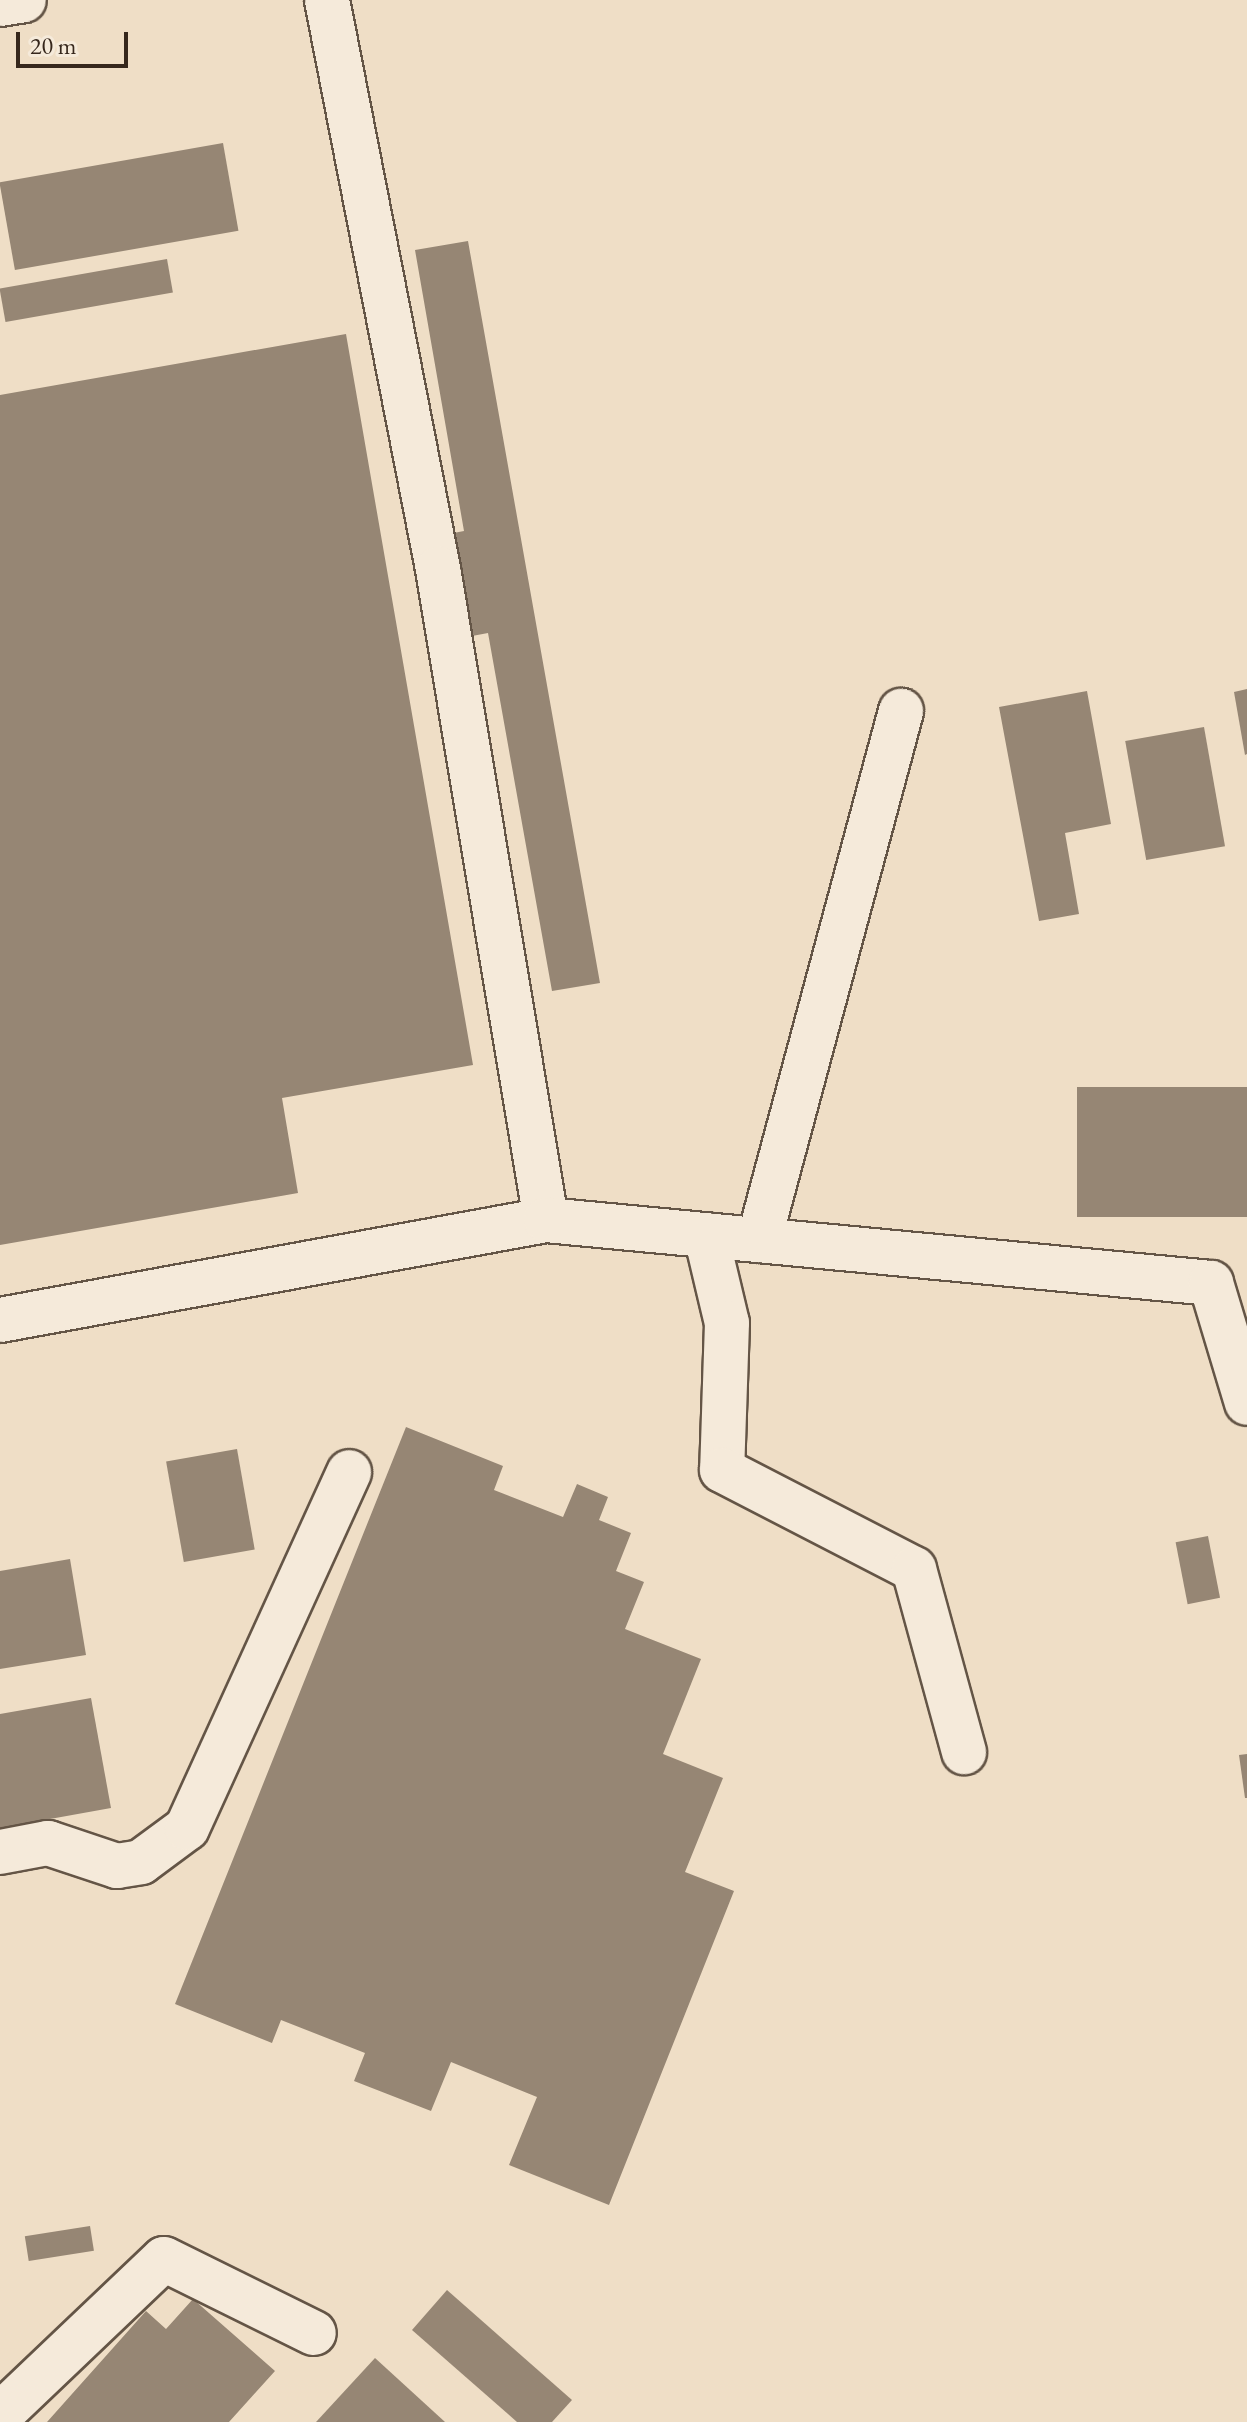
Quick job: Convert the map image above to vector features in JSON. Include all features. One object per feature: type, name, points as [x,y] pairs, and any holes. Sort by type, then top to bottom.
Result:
[{"type":"lane","points":[[0,4],[24,0]]},
{"type":"lane","points":[[327,0],[438,569],[546,1220]]},
{"type":"lane","points":[[759,1240],[901,711]]},
{"type":"lane","points":[[0,1320],[546,1220],[1211,1283],[1247,1403]]},
{"type":"lane","points":[[706,1235],[727,1323],[722,1470],[914,1569],[964,1752]]},
{"type":"lane","points":[[0,1852],[48,1843],[117,1866],[141,1862],[187,1828],[349,1472]]},
{"type":"lane","points":[[0,2415],[164,2259],[314,2333]]},
{"type":"building","points":[[223,143],[238,231],[15,270],[0,182]]},
{"type":"building","points":[[468,241],[600,983],[552,991],[488,633],[456,639],[438,536],[464,531],[415,250]]},
{"type":"building","points":[[167,259],[173,292],[5,322],[0,288]]},
{"type":"building","points":[[346,334],[473,1065],[282,1098],[298,1193],[0,1245],[0,395]]},
{"type":"building","points":[[1247,689],[1247,754],[1245,755],[1234,692]]},
{"type":"building","points":[[1087,691],[1111,824],[1065,833],[1079,914],[1039,921],[999,707]]},
{"type":"building","points":[[1204,727],[1225,846],[1146,860],[1125,741]]},
{"type":"building","points":[[1077,1087],[1247,1087],[1247,1217],[1077,1217]]},
{"type":"building","points":[[406,1427],[503,1466],[494,1490],[563,1517],[577,1484],[608,1497],[599,1520],[631,1533],[616,1571],[644,1582],[625,1629],[701,1659],[663,1754],[723,1778],[685,1872],[734,1891],[609,2205],[509,2165],[537,2097],[451,2062],[431,2111],[354,2081],[365,2053],[281,2020],[272,2043],[175,2004]]},
{"type":"building","points":[[237,1449],[255,1549],[184,1562],[166,1462]]},
{"type":"building","points":[[1208,1536],[1220,1598],[1188,1604],[1176,1542]]},
{"type":"building","points":[[70,1559],[86,1655],[0,1669],[0,1571]]},
{"type":"building","points":[[91,1698],[111,1808],[0,1828],[0,1714]]},
{"type":"building","points":[[1247,1754],[1247,1798],[1245,1798],[1239,1755]]},
{"type":"building","points":[[90,2226],[94,2251],[29,2261],[25,2236]]},
{"type":"building","points":[[447,2290],[572,2400],[552,2422],[517,2422],[412,2330]]},
{"type":"building","points":[[193,2299],[275,2371],[229,2422],[47,2422],[146,2311],[166,2329]]},
{"type":"building","points":[[375,2358],[445,2422],[316,2422]]}]
